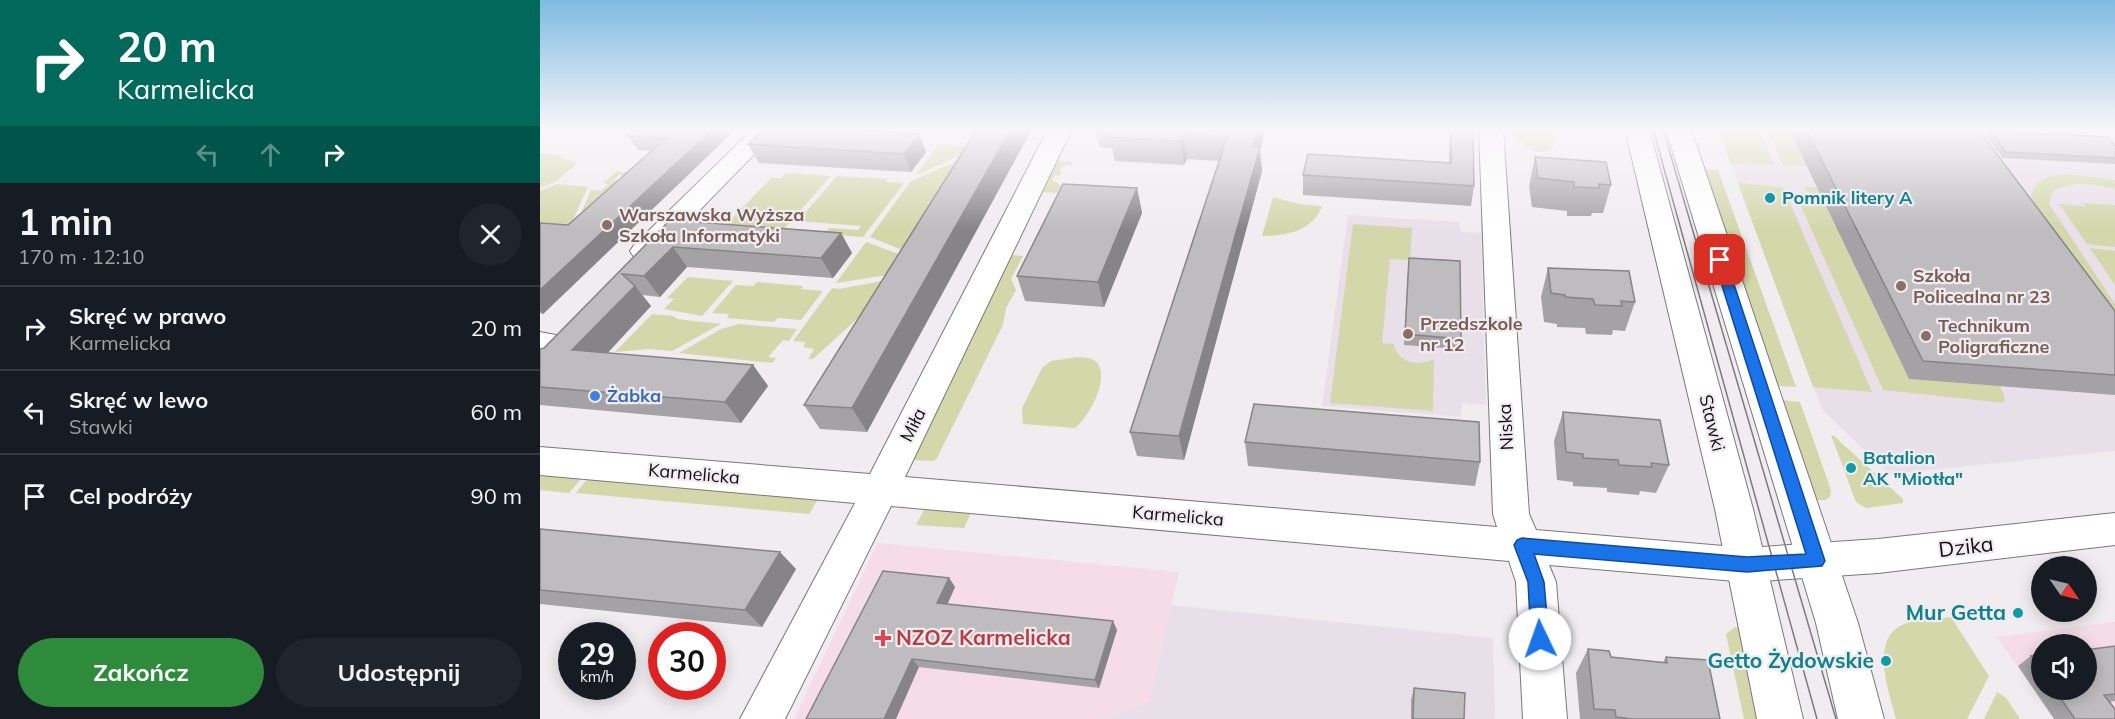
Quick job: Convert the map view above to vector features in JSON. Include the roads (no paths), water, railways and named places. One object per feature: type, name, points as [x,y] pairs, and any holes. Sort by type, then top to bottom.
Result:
[{"type":"street","points":[[625,270],[733,163]]},
{"type":"street","name":"Miła","points":[[762,719],[1043,163]]},
{"type":"street","name":"Niska","points":[[1493,163],[1511,514],[1536,582],[1545,719]]},
{"type":"street","name":"Stawki","points":[[1645,163],[1747,565],[1780,719]]},
{"type":"street","points":[[1689,163],[1837,623],[1861,719]]},
{"type":"street","name":"Karmelicka","points":[[540,461],[1747,565],[1816,561]]},
{"type":"street","name":"Dzika","points":[[1816,561],[2115,529]]},
{"type":"tram line","points":[[1662,163],[1817,719]]},
{"type":"tram line","points":[[1673,163],[1836,719]]},
{"type":"place","name":"Pomnik litery A","points":[[1770,198]]},
{"type":"place","name":"Warszawska Wyższa Szkoła Informatyki","points":[[607,225]]},
{"type":"place","name":"Szkoła Policealna nr 23","points":[[1901,286]]},
{"type":"place","name":"Przedszkole nr 12","points":[[1408,334]]},
{"type":"place","name":"Technikum Poligraficzne","points":[[1926,336]]},
{"type":"place","name":"Żabka","points":[[595,396]]},
{"type":"place","name":"Batalion AK \"Miotła\"","points":[[1851,468]]},
{"type":"place","name":"Mur Getta","points":[[2018,613]]},
{"type":"place","name":"NZOZ Karmelicka","points":[[883,638]]},
{"type":"place","name":"Getto Żydowskie","points":[[1886,661]]}]
